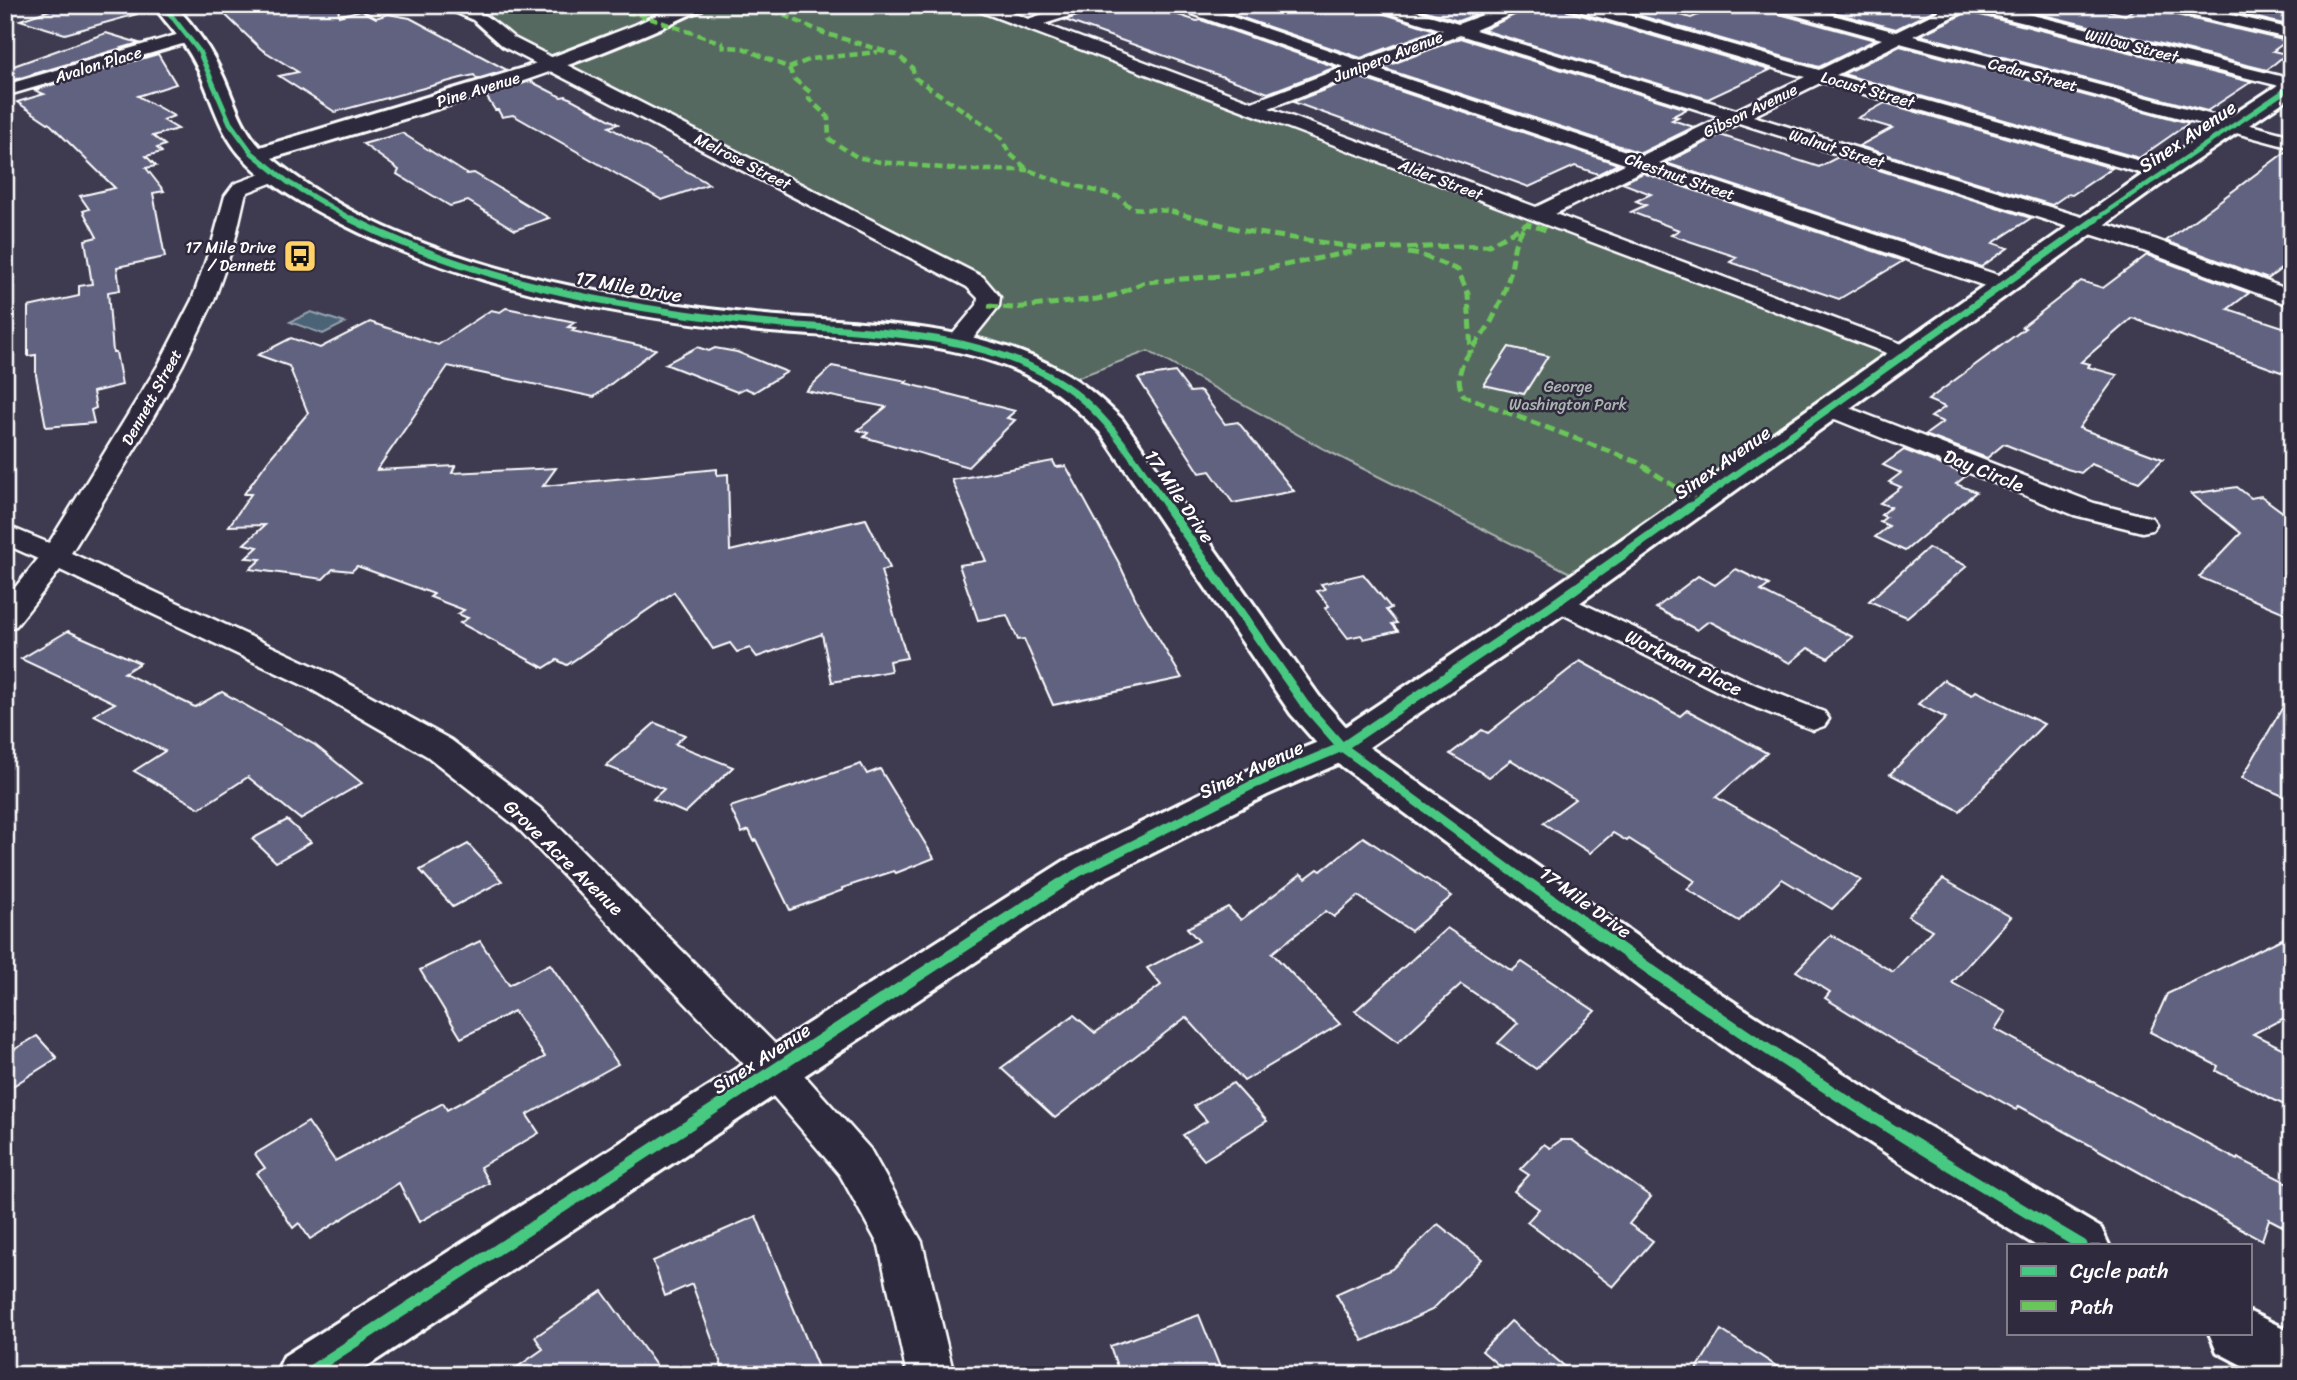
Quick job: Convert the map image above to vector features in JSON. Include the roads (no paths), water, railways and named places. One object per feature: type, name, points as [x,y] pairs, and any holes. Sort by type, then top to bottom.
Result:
[{"type":"main road","name":"17 Mile Drive","points":[[163,5],[200,49],[231,126],[266,165],[328,208],[410,245],[561,291],[716,318],[958,342],[998,354],[1063,383],[1111,426],[1305,705],[1342,747],[1666,982],[1910,1142],[2080,1244]]},
{"type":"main road","name":"Pine Avenue","points":[[266,165],[555,65],[644,30],[695,5]]},
{"type":"main road","name":"Sinex Avenue","points":[[304,1375],[1079,872],[1252,785],[1342,747],[1558,601],[2003,284],[2292,85]]},
{"type":"main road","points":[[2239,1334],[2292,1361]]},
{"type":"street","name":"Melrose Street","points":[[446,5],[479,17],[498,36],[975,282],[989,297],[988,306],[958,342]]},
{"type":"street","name":"Alder Street","points":[[977,5],[1905,353]]},
{"type":"street","points":[[1028,24],[1090,5]]},
{"type":"street","name":"Chestnut Street","points":[[1181,5],[2003,284]]},
{"type":"street","name":"Walnut Street","points":[[1379,5],[2088,225],[2212,267],[2292,299]]},
{"type":"street","name":"Junipero Avenue","points":[[1252,108],[1525,5]]},
{"type":"street","name":"Locust Street","points":[[1574,5],[2161,173]]},
{"type":"street","name":"Cedar Street","points":[[1774,5],[2292,142]]},
{"type":"street","name":"Gibson Avenue","points":[[1537,215],[1964,5]]},
{"type":"street","name":"Willow Street","points":[[1971,5],[2292,85]]},
{"type":"street","points":[[2166,5],[2292,34]]},
{"type":"street","name":"Avalon Place","points":[[5,91],[190,36]]},
{"type":"street","name":"Dennett Street","points":[[5,620],[55,557],[125,444],[203,300],[225,240],[235,196],[266,165]]},
{"type":"street","name":"Day Circle","points":[[1829,408],[2084,509],[2142,524]]},
{"type":"street","name":"Grove Acre Avenue","points":[[5,534],[320,681],[439,748],[528,817],[775,1070],[855,1162],[900,1242],[931,1375]]},
{"type":"street","name":"Workman Place","points":[[1558,601],[1745,692],[1813,719]]},
{"type":"water","points":[[311,312],[345,323],[323,334],[290,322]]},
{"type":"place","name":"17 Mile Drive / Dennett","points":[[300,256]]},
{"type":"park label","name":"George Washington Park","points":[[1568,395]]}]
